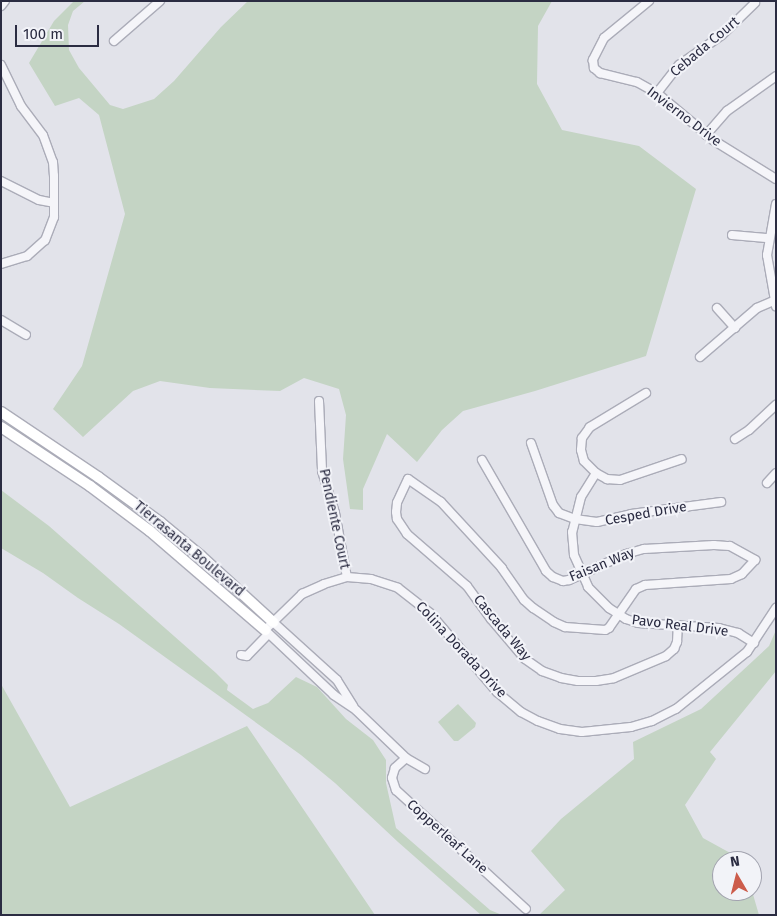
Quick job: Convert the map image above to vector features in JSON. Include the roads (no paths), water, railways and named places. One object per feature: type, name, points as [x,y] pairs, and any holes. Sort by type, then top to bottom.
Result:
[{"type":"main road","name":"Tierrasanta Boulevard","points":[[1,412],[90,471],[160,522],[201,556],[273,622]]},
{"type":"main road","name":"Tierrasanta Boulevard","points":[[1,427],[150,530],[267,632]]},
{"type":"main road","points":[[45,456],[59,458],[82,474],[90,471]]},
{"type":"street","points":[[1,6],[5,1]]},
{"type":"street","points":[[114,41],[160,1]]},
{"type":"street","name":"Invierno Drive","points":[[649,1],[608,33],[593,60],[594,68],[600,73],[637,82],[657,93],[706,135],[776,179]]},
{"type":"street","name":"Cebada Court","points":[[657,93],[679,65],[722,35],[755,3]]},
{"type":"street","points":[[1,65],[21,106],[43,135],[53,162],[54,203],[52,225],[45,240],[27,256],[1,264]]},
{"type":"street","points":[[706,135],[727,111],[776,76]]},
{"type":"street","points":[[1,181],[39,200],[54,203]]},
{"type":"street","points":[[700,357],[757,308],[775,302],[767,255],[776,204]]},
{"type":"street","points":[[732,235],[769,238]]},
{"type":"street","points":[[717,308],[735,328]]},
{"type":"street","points":[[1,320],[26,335]]},
{"type":"street","points":[[646,393],[590,427],[582,438],[581,450],[584,461],[596,473],[608,479],[620,480],[682,459]]},
{"type":"street","name":"Pendiente Court","points":[[319,401],[322,471],[335,513],[346,577]]},
{"type":"street","points":[[735,439],[749,430],[776,405]]},
{"type":"street","name":"Cesped Drive","points":[[531,442],[553,505],[559,513],[575,519],[597,522],[631,514],[721,502]]},
{"type":"street","name":"Faisan Way","points":[[482,460],[546,571],[553,577],[564,581],[582,576],[626,554],[644,549],[714,545],[730,546],[755,560],[742,574],[731,579],[645,585],[631,594],[618,615]]},
{"type":"street","name":"Pavo Real Drive","points":[[596,473],[581,497],[572,532],[574,555],[588,587],[618,615],[638,623],[719,628],[738,634],[754,643]]},
{"type":"street","points":[[767,483],[776,473]]},
{"type":"street","name":"Cascada Way","points":[[618,615],[605,630],[573,628],[554,622],[524,600],[502,568],[441,502],[408,479],[397,503],[396,512],[397,520],[406,534],[467,586],[491,619],[525,659],[542,671],[578,682],[596,682],[614,678],[666,656],[674,649],[677,642],[678,625]]},
{"type":"street","name":"Colina Dorada Drive","points":[[241,655],[247,656],[273,622],[302,594],[346,577],[371,579],[398,588],[420,604],[497,692],[521,712],[560,729],[598,732],[631,727],[652,721],[687,702],[736,662],[754,643],[776,608]]},
{"type":"street","name":"Tierrasanta Boulevard","points":[[273,622],[337,680],[356,710]]},
{"type":"street","name":"Tierrasanta Boulevard","points":[[267,632],[334,695],[356,710],[406,758],[425,769]]},
{"type":"street","name":"Copperleaf Lane","points":[[406,758],[396,768],[392,778],[396,790],[526,909]]}]
